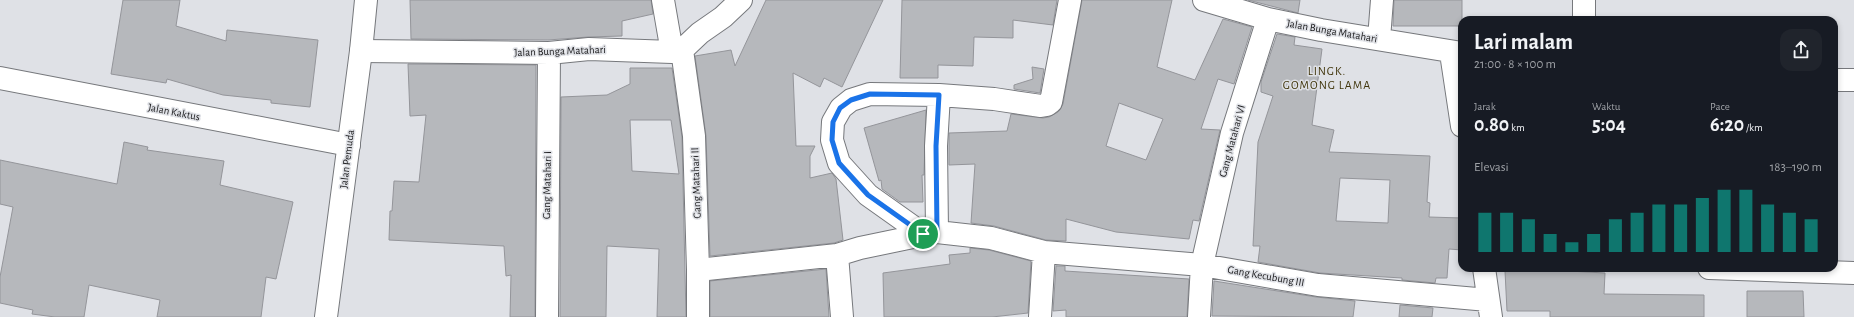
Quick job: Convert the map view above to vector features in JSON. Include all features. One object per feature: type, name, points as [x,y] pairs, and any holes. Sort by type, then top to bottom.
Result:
[{"type":"street","name":"Jalan Pemuda","points":[[326,317],[361,51],[366,0]]},
{"type":"street","name":"Gang Matahari II","points":[[662,0],[677,51],[694,136],[698,317]]},
{"type":"street","points":[[677,51],[723,17],[741,0]]},
{"type":"street","points":[[930,233],[868,195],[839,163],[832,140],[833,122],[840,108],[851,100],[870,94],[939,95],[994,99],[1041,106],[1047,105],[1051,102],[1070,0]]},
{"type":"street","points":[[1379,39],[1382,0]]},
{"type":"street","points":[[1584,0],[1584,16]]},
{"type":"street","name":"Jalan Bunga Matahari","points":[[1213,1],[1268,19],[1321,30],[1379,39],[1397,44],[1456,53]]},
{"type":"street","name":"Gang Matahari VI","points":[[1199,317],[1202,264],[1232,133],[1268,19]]},
{"type":"street","name":"Jalan Bunga Matahari","points":[[361,51],[550,53],[589,49],[677,51]]},
{"type":"street","name":"Gang Matahari I","points":[[547,317],[550,53]]},
{"type":"street","points":[[1456,53],[1458,77]]},
{"type":"street","name":"Jalan Kaktus","points":[[0,78],[349,145]]},
{"type":"street","points":[[1838,80],[1854,80]]},
{"type":"street","points":[[930,233],[939,95]]},
{"type":"street","points":[[698,270],[837,255],[860,248],[930,233]]},
{"type":"street","name":"Gang Kecubung III","points":[[930,233],[991,238],[1044,252],[1202,264],[1318,285],[1490,309]]},
{"type":"street","points":[[1040,317],[1044,252]]},
{"type":"street","points":[[837,255],[842,317]]},
{"type":"street","points":[[1485,272],[1490,309]]},
{"type":"street","points":[[1825,272],[1854,273]]},
{"type":"building","points":[[123,0],[180,0],[176,26],[226,41],[227,30],[318,40],[310,107],[271,103],[271,100],[223,95],[167,79],[166,83],[111,74]]},
{"type":"building","points":[[410,0],[651,0],[653,14],[622,21],[622,36],[548,40],[411,39]]},
{"type":"building","points":[[766,0],[883,0],[842,87],[824,78],[820,87],[793,73],[796,146],[815,146],[810,156],[810,178],[832,173],[836,179],[843,240],[834,243],[710,256],[706,136],[695,56],[731,50],[735,66]]},
{"type":"building","points":[[902,0],[1057,0],[1053,25],[1013,20],[1013,38],[974,37],[973,66],[938,65],[938,78],[900,78]]},
{"type":"building","points":[[1082,0],[1172,0],[1157,67],[1195,80],[1223,19],[1252,27],[1234,84],[1218,79],[1201,129],[1220,130],[1199,221],[1193,220],[1189,239],[1116,232],[1066,219],[1066,241],[1046,240],[994,226],[971,223],[975,164],[949,165],[949,133],[1007,131],[1011,114],[1043,118],[1049,117],[1058,112],[1063,104]],"holes":[[[1119,103],[1163,119],[1146,160],[1106,146]]]},
{"type":"building","points":[[1248,0],[1300,0],[1298,13]]},
{"type":"building","points":[[1394,0],[1462,0],[1462,16],[1458,16],[1458,26],[1393,26]]},
{"type":"building","points":[[1277,34],[1295,37],[1294,45],[1322,49],[1312,125],[1334,130],[1329,152],[1430,156],[1427,202],[1430,203],[1429,217],[1458,218],[1458,250],[1449,249],[1447,278],[1436,278],[1435,283],[1402,280],[1402,278],[1320,273],[1258,262],[1260,246],[1253,246],[1258,142],[1273,96],[1261,92],[1261,82]],"holes":[[[1340,178],[1390,180],[1388,223],[1336,221]]]},
{"type":"building","points":[[408,64],[536,65],[535,317],[510,317],[511,275],[506,276],[504,246],[389,240],[390,211],[392,211],[394,181],[419,182],[426,115],[410,116]]},
{"type":"building","points":[[1032,67],[1044,69],[1040,93],[1014,89],[1014,85],[1033,79]]},
{"type":"building","points":[[630,68],[672,68],[682,137],[686,317],[657,317],[659,249],[607,246],[606,317],[560,317],[561,97],[607,95],[630,84]],"holes":[[[630,120],[671,120],[679,174],[632,171]]]},
{"type":"building","points":[[926,110],[924,175],[922,175],[923,202],[900,202],[882,189],[881,180],[879,181],[864,128]]},
{"type":"building","points":[[124,142],[148,147],[147,150],[224,161],[220,185],[293,202],[276,279],[266,277],[261,317],[157,317],[160,300],[89,285],[84,317],[55,317],[32,314],[33,310],[0,303],[0,277],[13,207],[0,204],[0,160],[117,184]]},
{"type":"building","points":[[970,248],[989,250],[1031,261],[1028,313],[992,317],[884,317],[883,273],[950,264],[949,255],[970,253]]},
{"type":"building","points":[[1056,266],[1065,266],[1065,271],[1189,279],[1187,317],[1066,317],[1066,310],[1053,311]]},
{"type":"building","points":[[826,269],[829,317],[710,317],[710,281]]},
{"type":"building","points":[[1505,272],[1605,273],[1604,294],[1704,295],[1704,317],[1550,317],[1550,311],[1507,311]]},
{"type":"building","points":[[1214,281],[1316,297],[1355,301],[1353,317],[1212,316]]},
{"type":"building","points":[[1747,291],[1803,291],[1804,317],[1747,317]]},
{"type":"building","points":[[1400,305],[1433,308],[1432,317],[1399,317]]},
{"type":"district","name":"LINGK. GOMONG LAMA","points":[[1327,78]]},
{"type":"route","points":[[870,94],[939,95],[936,146],[937,232],[923,234],[868,195],[839,163],[832,140],[833,122],[840,108],[851,100],[870,94]]}]
